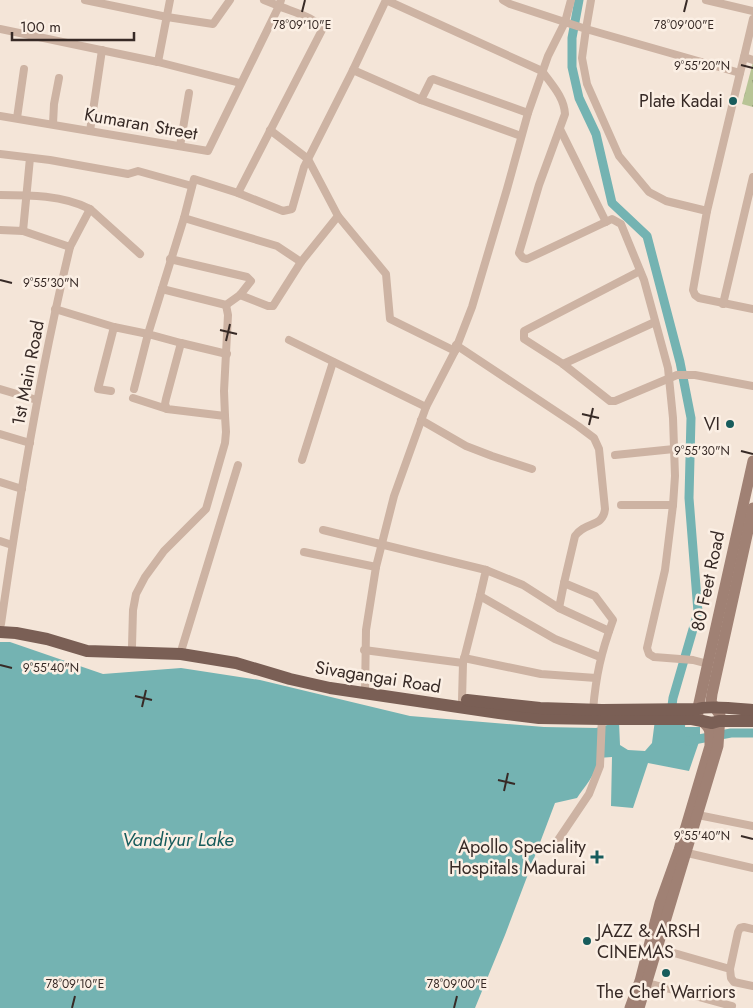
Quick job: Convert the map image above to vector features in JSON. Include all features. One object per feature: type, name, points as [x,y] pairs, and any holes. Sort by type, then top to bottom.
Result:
[{"type":"main road","name":"80 Feet Road","points":[[714,708],[711,702],[712,694],[749,512],[753,461]]},
{"type":"main road","name":"80 Feet Road","points":[[692,714],[708,664],[749,512]]},
{"type":"main road","name":"Sivagangai Road","points":[[4,627],[88,645],[182,648],[237,658],[365,691],[539,718],[599,713]]},
{"type":"main road","name":"Sivagangai Road","points":[[4,627],[16,633],[47,639],[87,651],[181,654],[236,663],[290,679],[330,688],[599,713],[692,714],[712,723],[716,727],[753,721]]},
{"type":"main road","points":[[4,627],[87,646],[182,650],[237,659],[330,683],[408,696],[540,712],[753,711]]},
{"type":"main road","points":[[4,627],[87,649],[182,652],[236,661],[290,677],[330,686],[408,699],[539,716],[753,716]]},
{"type":"main road","name":"Sivagangai Road","points":[[692,714],[706,706],[753,711]]},
{"type":"main road","points":[[639,1008],[660,902],[682,852],[714,746],[716,727],[720,716],[714,708]]},
{"type":"main road","points":[[630,1008],[643,982]]},
{"type":"street","points":[[85,0],[167,17],[213,24],[230,0]]},
{"type":"street","points":[[158,62],[170,0]]},
{"type":"street","points":[[238,194],[322,30],[316,21],[280,3],[264,0]]},
{"type":"street","points":[[134,389],[148,334],[184,218],[194,179],[284,211],[289,211],[294,206],[304,167],[386,0],[542,71],[564,104],[565,114],[538,185],[519,253],[522,258],[527,259],[612,219],[621,224],[644,280],[655,322],[673,376],[676,476],[665,570],[647,648],[649,654],[654,657],[693,660],[708,664]]},
{"type":"street","points":[[503,0],[584,28],[740,74]]},
{"type":"street","points":[[365,691],[364,650],[366,630],[376,567],[394,496],[426,407],[455,348],[472,307],[528,113],[542,71],[566,22],[571,0]]},
{"type":"street","points":[[591,0],[584,28],[582,58],[587,84],[620,156],[649,192],[666,200],[707,211]]},
{"type":"street","points":[[706,0],[753,11]]},
{"type":"street","name":"Kumaran Street","points":[[0,116],[208,151],[280,3]]},
{"type":"street","points":[[753,19],[707,211],[693,290],[699,298],[753,310]]},
{"type":"street","points":[[0,28],[158,62],[240,83]]},
{"type":"street","points":[[90,131],[102,50]]},
{"type":"street","points":[[744,57],[753,60]]},
{"type":"street","points":[[17,118],[24,69]]},
{"type":"street","points":[[353,70],[421,100],[521,136]]},
{"type":"street","points":[[53,124],[54,104],[59,78]]},
{"type":"street","points":[[421,100],[433,79],[528,113]]},
{"type":"street","points":[[180,146],[189,94]]},
{"type":"street","points":[[560,129],[606,222]]},
{"type":"street","points":[[270,130],[308,159],[338,216],[386,274],[390,319],[455,348],[594,438],[599,449],[605,509],[604,517],[599,522],[579,530],[575,536],[559,608]]},
{"type":"street","points":[[0,154],[128,174],[138,171],[192,186]]},
{"type":"street","points":[[23,231],[30,158]]},
{"type":"street","points":[[723,304],[753,177]]},
{"type":"street","points":[[0,194],[26,195],[70,201],[90,209],[140,254]]},
{"type":"street","name":"1st Main Road","points":[[4,627],[12,545],[55,309],[70,247],[90,209]]},
{"type":"street","points":[[240,295],[268,306],[273,306],[301,262],[338,216]]},
{"type":"street","points":[[184,218],[277,246],[301,262]]},
{"type":"street","points":[[0,230],[23,231],[70,247]]},
{"type":"street","points":[[162,289],[226,305],[251,284],[250,279],[247,277],[170,259]]},
{"type":"street","points":[[640,272],[524,331],[524,339],[563,364],[610,401],[615,401],[673,376],[695,375],[753,386]]},
{"type":"street","points":[[132,646],[133,610],[136,594],[144,576],[164,551],[206,509],[225,443],[224,391],[228,315],[226,305]]},
{"type":"street","points":[[55,309],[114,327],[227,354]]},
{"type":"street","points":[[563,364],[655,322]]},
{"type":"street","points":[[111,391],[98,389],[114,327]]},
{"type":"street","points":[[289,340],[426,407]]},
{"type":"street","points":[[167,408],[165,404],[166,399],[181,343]]},
{"type":"street","points":[[302,460],[333,362]]},
{"type":"street","points":[[0,389],[38,400]]},
{"type":"street","points":[[133,398],[170,410],[225,416]]},
{"type":"street","points":[[421,420],[466,446],[532,469]]},
{"type":"street","points":[[0,434],[30,443]]},
{"type":"street","points":[[615,455],[674,450]]},
{"type":"street","points":[[182,648],[238,465]]},
{"type":"street","points":[[0,482],[22,489]]},
{"type":"street","points":[[621,505],[673,505]]},
{"type":"street","points":[[323,530],[486,570],[523,585],[559,608],[609,631]]},
{"type":"street","points":[[0,541],[12,545]]},
{"type":"street","points":[[304,552],[376,567]]},
{"type":"street","points":[[462,700],[464,660],[486,570]]},
{"type":"street","points":[[554,846],[589,794],[602,760],[596,678],[600,657],[613,620],[595,596],[564,583]]},
{"type":"street","points":[[480,596],[555,639],[600,657]]},
{"type":"street","points":[[364,650],[464,660],[541,674],[596,678]]},
{"type":"street","points":[[693,814],[753,826]]},
{"type":"street","points":[[682,852],[753,868]]},
{"type":"street","points":[[753,929],[740,928],[730,969],[731,978],[734,982],[753,986]]},
{"type":"street","points":[[652,947],[730,969]]},
{"type":"street","points":[[643,982],[732,1006]]},
{"type":"green space","points":[[753,62],[753,107],[742,104]]},
{"type":"water","name":"Vandiyur Lake","points":[[0,642],[10,642],[103,674],[181,668],[260,680],[410,716],[544,727],[596,728],[619,722],[620,745],[628,750],[645,751],[652,743],[656,712],[686,715],[685,727],[700,727],[700,739],[689,771],[648,763],[633,808],[611,806],[612,757],[598,758],[593,774],[577,798],[555,803],[475,1008],[0,1008]]},
{"type":"waterway","points":[[579,0],[572,38],[572,67],[579,98],[596,134],[612,203],[647,236],[680,362],[691,418],[689,498],[698,612],[673,698],[671,713]]},
{"type":"waterway","points":[[688,741],[731,733],[753,733]]},
{"type":"place","name":"Plate Kadai","points":[[733,101]]},
{"type":"place","name":"VI","points":[[730,424]]},
{"type":"place","name":"Apollo Speciality Hospitals Madurai","points":[[597,857]]},
{"type":"place","name":"JAZZ & ARSH CINEMAS","points":[[587,941]]},
{"type":"place","name":"The Chef Warriors","points":[[666,973]]}]
